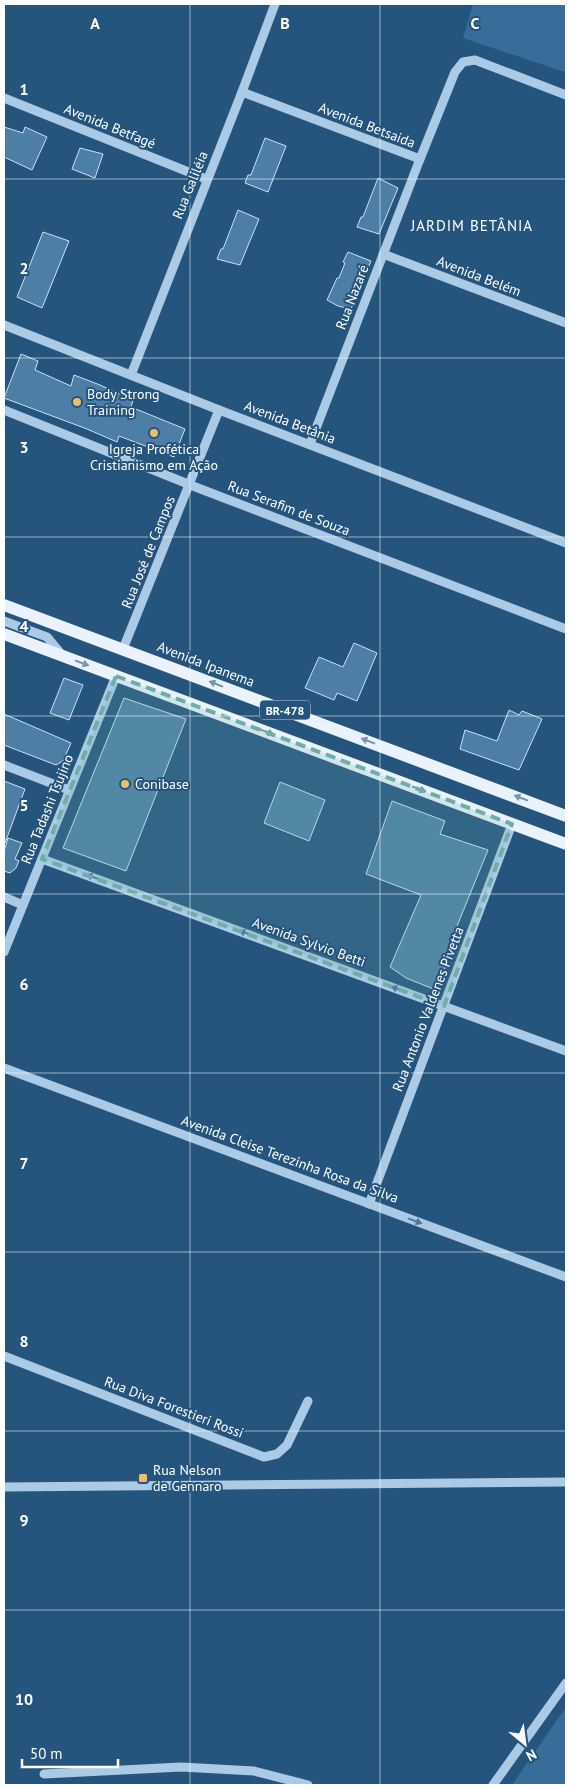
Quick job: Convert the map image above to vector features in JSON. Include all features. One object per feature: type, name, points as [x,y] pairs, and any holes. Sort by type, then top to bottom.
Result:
[{"type":"main road","name":"Avenida Ipanema","points":[[4,605],[566,816]]},
{"type":"main road","name":"BR-478","points":[[4,634],[566,844]]},
{"type":"street","name":"Rua Galiléia","points":[[130,375],[242,92],[274,4]]},
{"type":"street","name":"Avenida Betsaida","points":[[242,92],[420,159],[455,72],[463,62],[475,60],[566,94]]},
{"type":"street","name":"Avenida Betfagé","points":[[4,98],[206,180]]},
{"type":"street","name":"Rua Nazaré","points":[[310,444],[420,159]]},
{"type":"street","name":"Avenida Belém","points":[[382,254],[566,324]]},
{"type":"street","name":"Avenida Betânia","points":[[4,325],[566,543]]},
{"type":"street","name":"Rua Serafim de Souza","points":[[4,410],[190,485],[566,629]]},
{"type":"street","name":"Rua José de Campos","points":[[123,649],[220,410]]},
{"type":"street","points":[[4,610],[50,627],[68,629]]},
{"type":"street","points":[[4,620],[47,637],[63,656]]},
{"type":"street","name":"Rua Tadashi Tsujino","points":[[4,952],[116,676]]},
{"type":"street","points":[[4,766],[69,790]]},
{"type":"street","name":"Rua Antonio Valdenes Pivetta","points":[[369,1204],[512,824]]},
{"type":"street","name":"Avenida Sylvio Betti","points":[[42,859],[566,1051]]},
{"type":"street","points":[[4,897],[23,904]]},
{"type":"street","name":"Avenida Cleise Terezinha Rosa da Silva","points":[[4,1068],[566,1277]]},
{"type":"street","name":"Rua Diva Forestieri Rossi","points":[[4,1356],[264,1457],[277,1454],[287,1445],[308,1401]]},
{"type":"street","points":[[4,1487],[566,1482]]},
{"type":"street","points":[[494,1785],[566,1682]]},
{"type":"street","points":[[44,1774],[181,1767],[254,1771],[308,1785]]},
{"type":"highlighted area","points":[[116,676],[512,824],[444,1006],[42,859]]},
{"type":"shaded area","points":[[473,4],[566,4],[565,72],[463,38]]},
{"type":"shaded area","points":[[566,1707],[566,1785],[512,1785]]},
{"type":"building","points":[[4,127],[23,133],[25,127],[47,137],[32,170],[4,157]]},
{"type":"building","points":[[265,138],[286,146],[268,192],[245,183],[248,175],[251,175]]},
{"type":"building","points":[[80,148],[103,154],[95,178],[72,169]]},
{"type":"building","points":[[378,178],[398,188],[379,234],[357,227],[361,217],[363,217]]},
{"type":"building","points":[[238,210],[259,219],[240,265],[217,259],[221,249],[223,249]]},
{"type":"building","points":[[43,232],[69,241],[42,308],[17,297]]},
{"type":"building","points":[[348,252],[371,261],[351,309],[338,306],[327,300],[337,278],[339,278]]},
{"type":"building","points":[[21,354],[38,361],[35,370],[71,386],[74,375],[100,385],[133,400],[131,407],[185,429],[174,457],[119,436],[117,442],[4,398]]},
{"type":"building","points":[[354,643],[377,653],[357,701],[337,693],[334,700],[305,688],[319,657],[343,667]]},
{"type":"building","points":[[64,678],[83,685],[69,720],[50,713]]},
{"type":"building","name":"Conibase","points":[[124,698],[186,719],[126,871],[63,848]]},
{"type":"building","points":[[509,710],[519,715],[522,711],[542,719],[519,770],[460,749],[465,730],[497,741]]},
{"type":"building","points":[[4,714],[71,743],[63,761],[56,765],[4,745]]},
{"type":"building","points":[[4,781],[25,789],[5,843],[4,843]]},
{"type":"building","points":[[280,782],[325,800],[309,841],[264,823]]},
{"type":"building","points":[[392,801],[445,821],[440,834],[488,850],[455,931],[459,933],[436,990],[406,978],[390,967],[421,895],[366,874]]},
{"type":"building","points":[[8,838],[22,843],[15,859],[19,861],[16,868],[10,873],[4,871],[4,851]]},
{"type":"place","name":"Body Strong Training","points":[[77,402]]},
{"type":"place","name":"Igreja Profética Cristianismo em Ação","points":[[154,433]]},
{"type":"place","name":"Conibase","points":[[125,784]]},
{"type":"place","name":"Rua Nelson de Gennaro","points":[[143,1478]]},
{"type":"district","name":"JARDIM BETÂNIA","points":[[472,225]]}]
